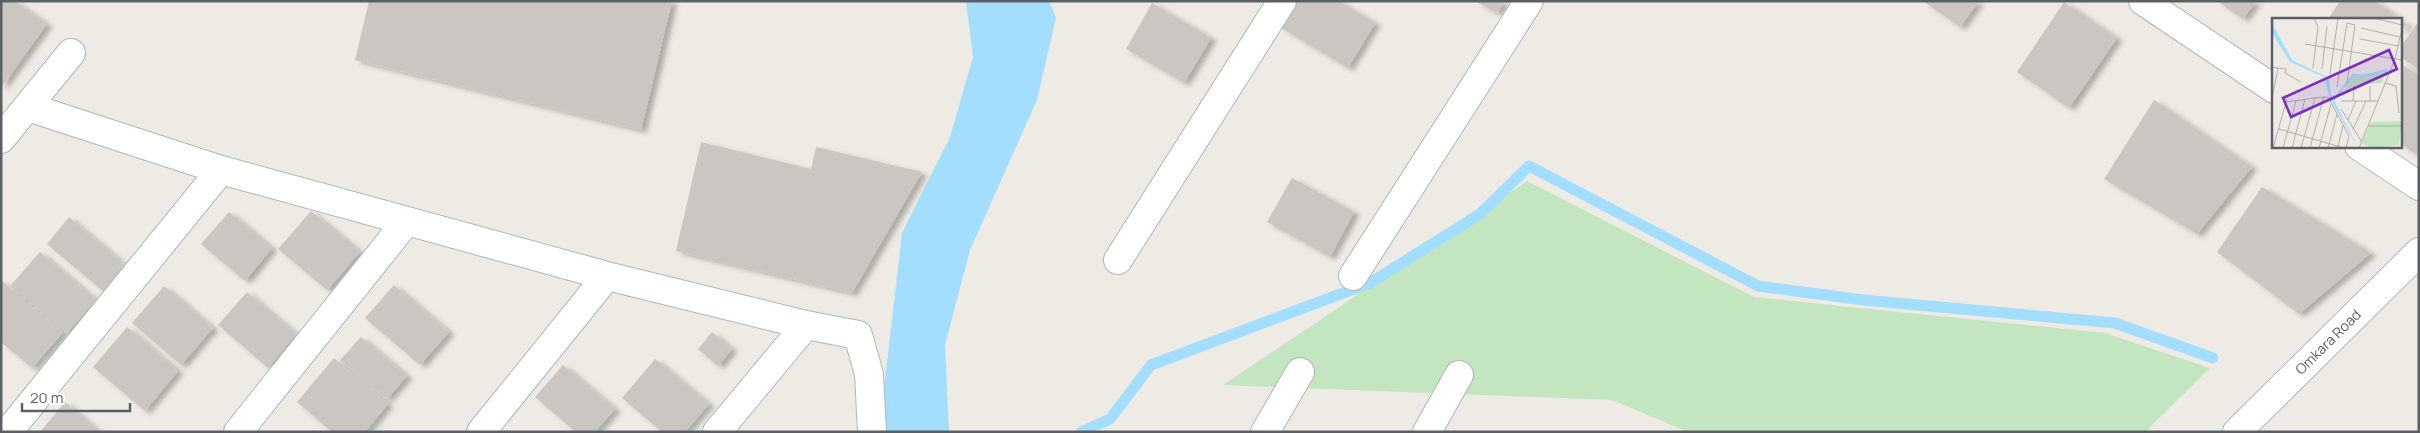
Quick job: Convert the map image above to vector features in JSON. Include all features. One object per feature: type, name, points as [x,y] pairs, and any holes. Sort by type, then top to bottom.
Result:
[{"type":"street","points":[[1118,260],[1282,1]]},
{"type":"street","points":[[1353,276],[1529,1]]},
{"type":"street","points":[[2143,1],[2272,88]]},
{"type":"street","points":[[1,139],[71,54]]},
{"type":"street","points":[[28,107],[221,170],[406,222],[607,276],[806,325],[858,334],[870,374],[872,432]]},
{"type":"street","points":[[2362,148],[2419,186]]},
{"type":"street","points":[[8,432],[221,170]]},
{"type":"street","points":[[238,432],[406,222]]},
{"type":"street","name":"Omkara Road","points":[[2237,432],[2419,252]]},
{"type":"street","points":[[482,432],[607,276]]},
{"type":"street","points":[[717,432],[806,325]]},
{"type":"street","points":[[1265,432],[1300,372]]},
{"type":"street","points":[[1427,432],[1460,375]]},
{"type":"green space","points":[[1527,181],[1754,297],[2105,333],[2210,368],[2145,432],[1688,432],[1612,400],[1223,385]]},
{"type":"water","points":[[966,1],[1049,1],[1056,18],[1037,100],[970,250],[945,345],[949,432],[879,432],[902,233],[950,137],[973,57]]},
{"type":"building","points":[[1,1],[15,1],[47,24],[1,88]]},
{"type":"building","points":[[369,1],[672,1],[641,130],[355,60]]},
{"type":"building","points":[[1296,1],[1339,1],[1375,23],[1348,68],[1281,28]]},
{"type":"building","points":[[1475,1],[1504,1],[1497,13]]},
{"type":"building","points":[[1923,1],[1979,1],[1960,27]]},
{"type":"building","points":[[2217,1],[2256,1],[2243,19]]},
{"type":"building","points":[[2340,1],[2375,1],[2399,18],[2329,18]]},
{"type":"building","points":[[2064,2],[2117,38],[2069,108],[2017,72]]},
{"type":"building","points":[[1152,3],[1211,38],[1184,83],[1126,49]]},
{"type":"building","points":[[2402,21],[2407,24],[2402,31]]},
{"type":"building","points":[[2419,21],[2419,70],[2402,58],[2402,45]]},
{"type":"building","points":[[2402,65],[2419,76],[2419,156],[2402,145]]},
{"type":"building","points":[[2154,100],[2252,167],[2197,234],[2104,179]]},
{"type":"building","points":[[701,142],[811,169],[816,147],[922,172],[852,293],[676,251]]},
{"type":"building","points":[[1292,178],[1354,212],[1330,257],[1267,222]]},
{"type":"building","points":[[2262,187],[2371,253],[2299,314],[2217,252]]},
{"type":"building","points":[[311,211],[360,252],[327,290],[278,249]]},
{"type":"building","points":[[229,212],[272,248],[245,281],[201,244]]},
{"type":"building","points":[[69,217],[126,266],[104,292],[47,244]]},
{"type":"building","points":[[40,252],[96,300],[67,333],[10,286]]},
{"type":"building","points":[[1,280],[63,332],[32,368],[1,342]]},
{"type":"building","points":[[394,285],[449,332],[420,365],[365,318]]},
{"type":"building","points":[[164,286],[213,328],[181,365],[132,323]]},
{"type":"building","points":[[247,292],[296,334],[268,368],[218,325]]},
{"type":"building","points":[[127,327],[178,371],[145,411],[93,367]]},
{"type":"building","points":[[712,332],[732,349],[718,366],[698,349]]},
{"type":"building","points":[[361,337],[407,376],[387,399],[340,360]]},
{"type":"building","points":[[334,358],[388,404],[365,432],[332,432],[297,402]]},
{"type":"building","points":[[655,359],[709,404],[685,432],[662,432],[622,398]]},
{"type":"building","points":[[563,365],[615,409],[595,432],[576,432],[535,397]]},
{"type":"building","points":[[65,402],[99,432],[40,432]]},
{"type":"waterway","points":[[1081,432],[1110,419],[1151,365],[1370,283],[1480,214],[1529,166],[1758,286],[1863,300],[2115,323],[2213,358]]}]
